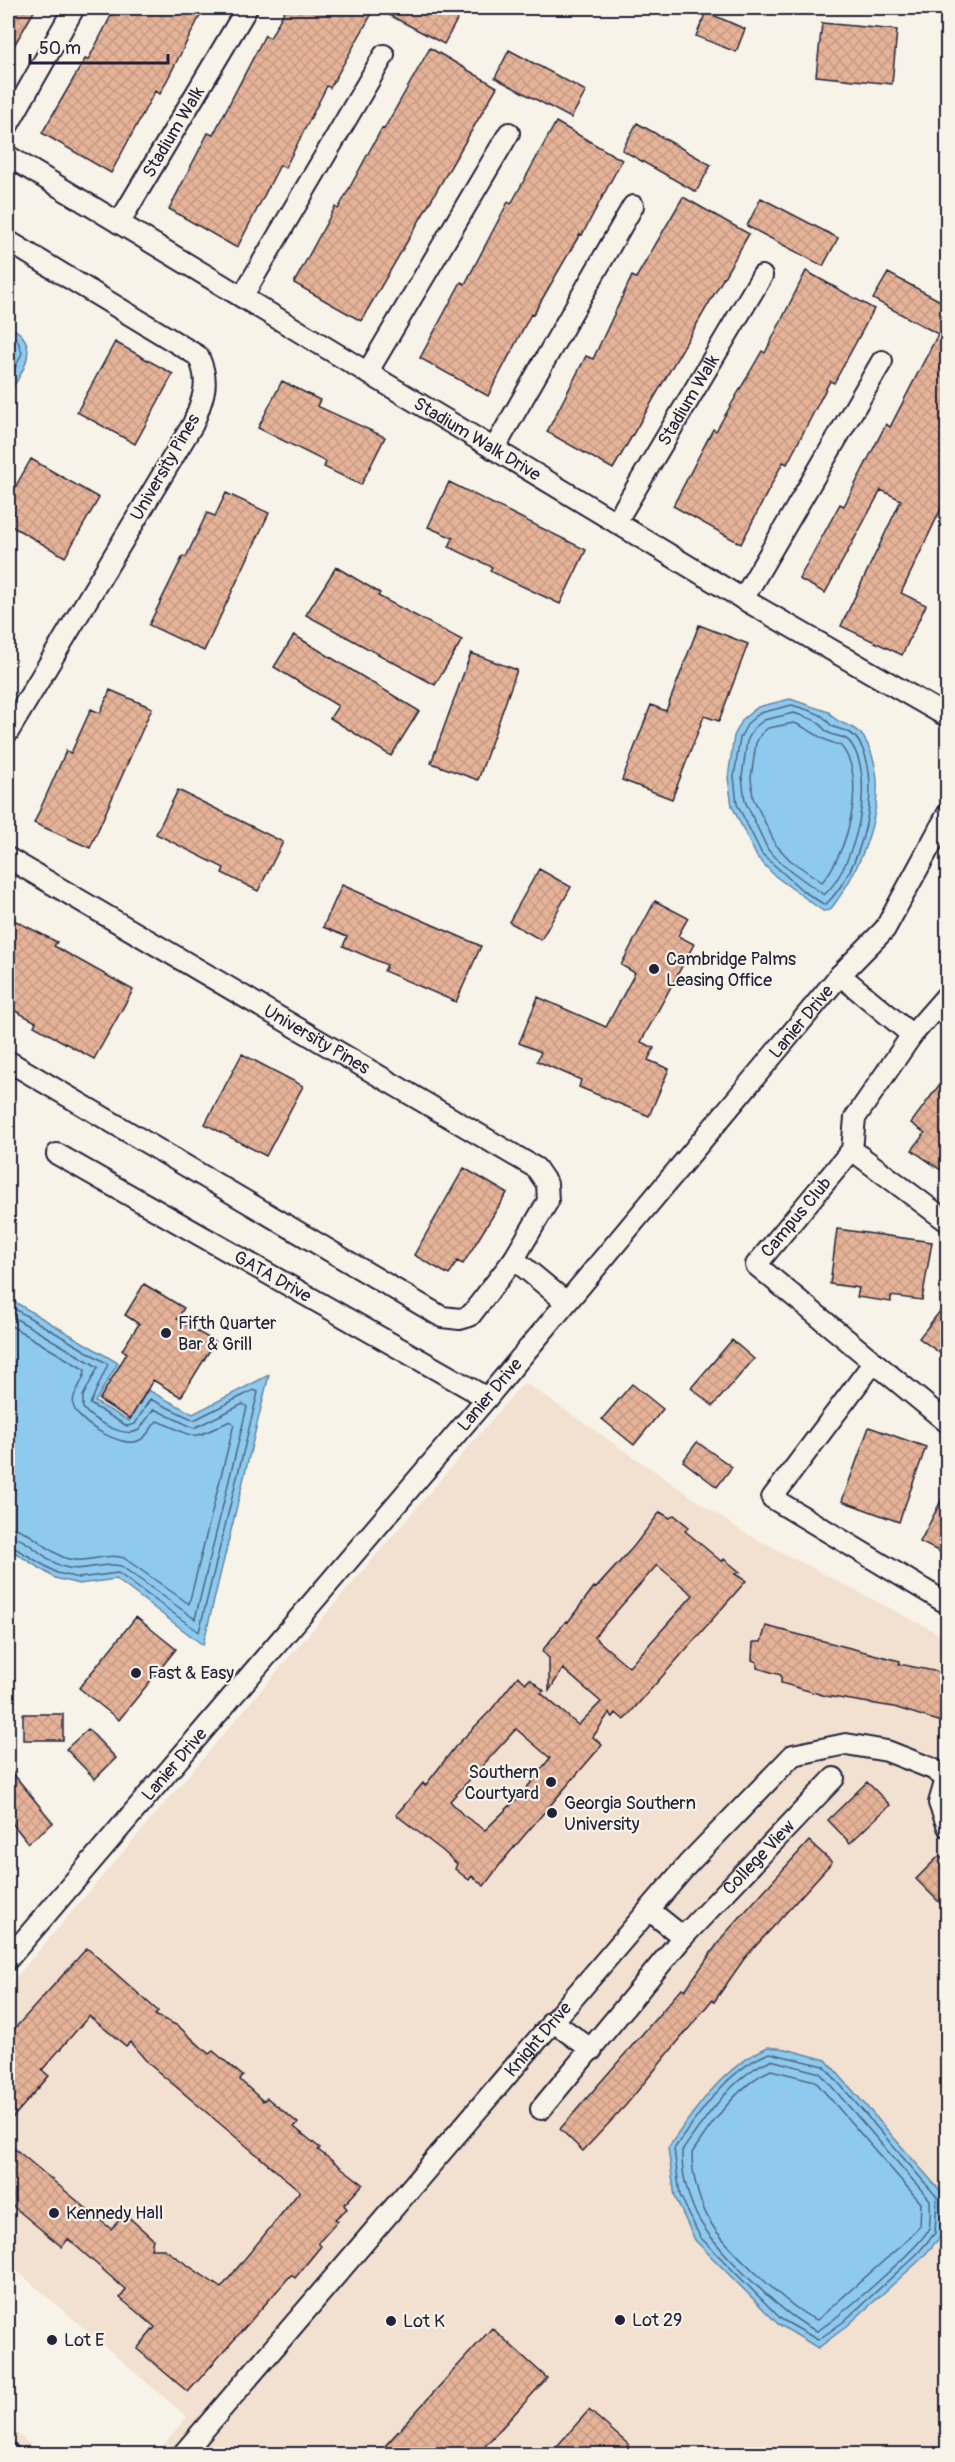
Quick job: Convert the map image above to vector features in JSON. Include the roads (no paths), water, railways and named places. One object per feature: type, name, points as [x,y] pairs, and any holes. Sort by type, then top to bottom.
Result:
[{"type":"street","points":[[8,125],[74,8]]},
{"type":"street","name":"Stadium Walk","points":[[119,223],[247,8]]},
{"type":"street","points":[[242,297],[384,55]]},
{"type":"street","points":[[367,373],[509,133]]},
{"type":"street","name":"Stadium Walk Drive","points":[[8,156],[743,599],[948,717]]},
{"type":"street","points":[[494,449],[633,206]]},
{"type":"street","name":"University Pines","points":[[8,241],[198,356],[206,372],[204,396],[193,424],[8,732]]},
{"type":"street","name":"Stadium Walk","points":[[616,522],[762,276]]},
{"type":"street","points":[[743,599],[882,361]]},
{"type":"street","name":"Lanier Drive","points":[[8,1959],[693,1155],[840,975],[885,929],[948,813]]},
{"type":"street","name":"University Pines","points":[[8,858],[536,1168],[547,1184],[548,1201],[514,1259],[470,1316],[459,1319],[442,1317],[8,1061]]},
{"type":"street","points":[[840,975],[912,1035]]},
{"type":"street","points":[[948,994],[912,1035],[855,1118],[852,1150],[948,1222]]},
{"type":"street","name":"Campus Club","points":[[852,1150],[756,1265],[948,1423]]},
{"type":"street","name":"GATA Drive","points":[[57,1154],[487,1398]]},
{"type":"street","points":[[514,1259],[566,1302]]},
{"type":"street","points":[[874,1362],[772,1498],[948,1604]]},
{"type":"street","name":"Knight Drive","points":[[183,2454],[423,2177],[552,2021],[688,1864],[793,1755],[846,1744],[886,1751],[933,1769],[947,1779]]},
{"type":"street","name":"College View","points":[[542,2109],[683,1937],[834,1779]]},
{"type":"street","points":[[947,1779],[939,1803],[948,1827]]},
{"type":"street","points":[[649,1910],[683,1937]]},
{"type":"street","points":[[552,2021],[592,2050]]},
{"type":"water","points":[[8,325],[22,335],[28,352],[24,367],[8,395]]},
{"type":"water","points":[[790,699],[829,712],[836,720],[855,729],[864,738],[873,759],[877,781],[876,804],[871,827],[854,872],[830,910],[823,911],[775,876],[757,857],[732,806],[728,778],[734,736],[743,719],[758,707]]},
{"type":"water","points":[[8,1298],[118,1363],[95,1402],[129,1421],[148,1390],[193,1414],[269,1375],[203,1645],[116,1579],[79,1584],[55,1578],[8,1548]]},
{"type":"water","points":[[768,2047],[786,2049],[826,2060],[943,2194],[942,2235],[921,2259],[847,2326],[818,2348],[778,2324],[695,2240],[675,2197],[668,2148],[711,2090],[737,2066]]},
{"type":"place","name":"Cambridge Palms Leasing Office","points":[[654,969]]},
{"type":"place","name":"Fifth Quarter Bar & Grill","points":[[166,1333]]},
{"type":"place","name":"Fast & Easy","points":[[136,1673]]},
{"type":"place","name":"Southern Courtyard","points":[[551,1782]]},
{"type":"place","name":"Georgia Southern University","points":[[552,1813]]},
{"type":"place","name":"Kennedy Hall","points":[[54,2213]]},
{"type":"place","name":"Lot 29","points":[[620,2320]]},
{"type":"place","name":"Lot K","points":[[391,2321]]},
{"type":"place","name":"Lot E","points":[[52,2340]]}]
